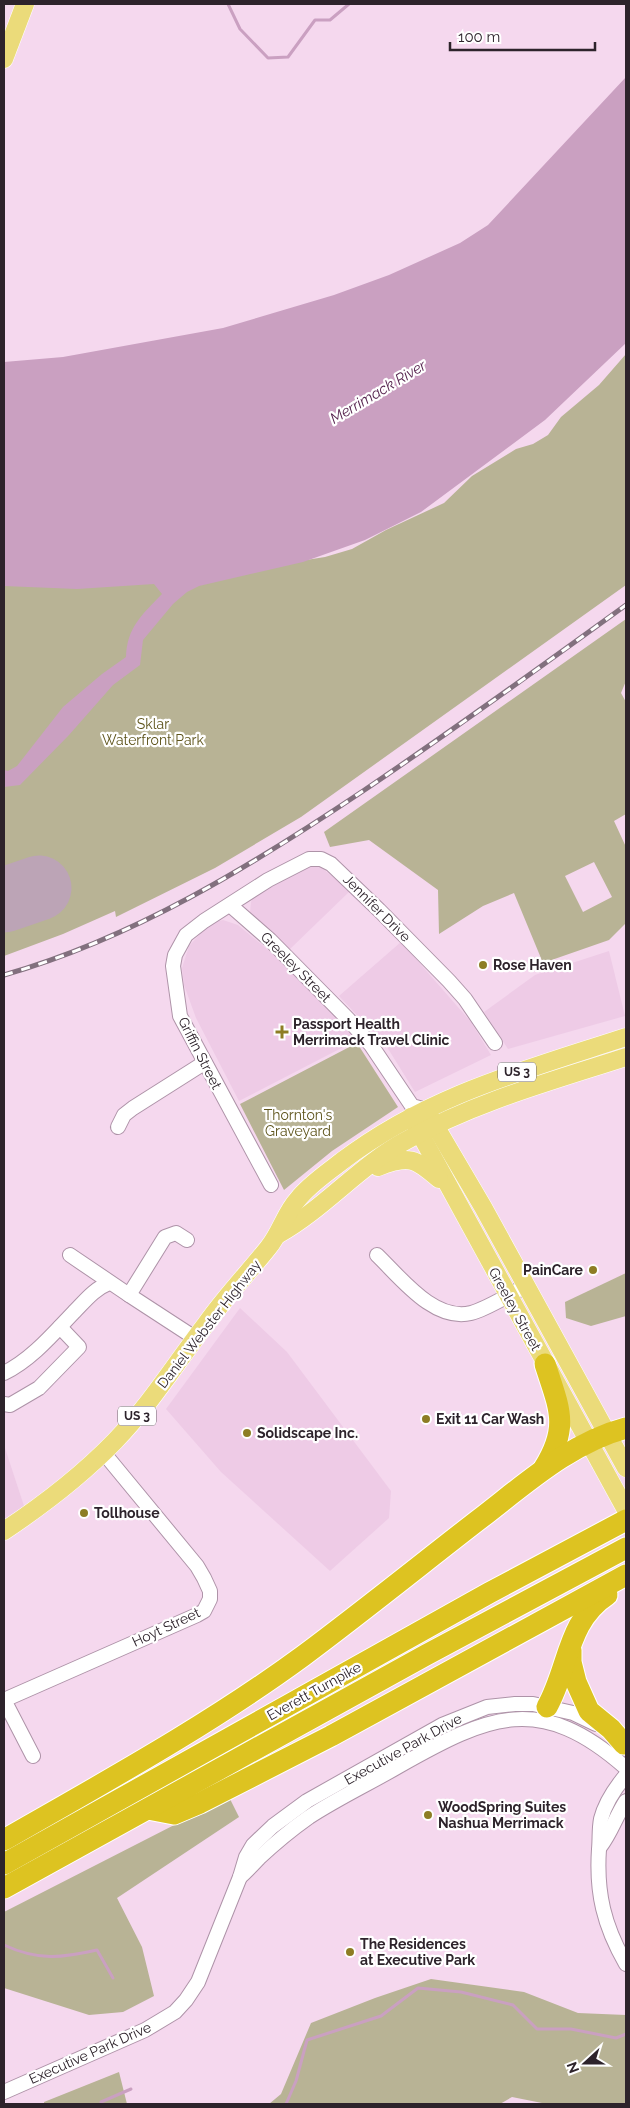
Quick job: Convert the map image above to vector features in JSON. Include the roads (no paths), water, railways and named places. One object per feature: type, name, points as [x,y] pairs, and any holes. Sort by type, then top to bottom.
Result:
[{"type":"highway","points":[[542,1470],[558,1442],[561,1420],[560,1410],[546,1364]]},
{"type":"highway","points":[[4,1840],[210,1719],[295,1661],[542,1470],[607,1434]]},
{"type":"highway","name":"Everett Turnpike","points":[[4,1864],[623,1519]]},
{"type":"highway","name":"Everett Turnpike","points":[[4,1888],[426,1655],[626,1548]]},
{"type":"highway","points":[[148,1809],[174,1814],[200,1803],[331,1736],[626,1575]]},
{"type":"highway","points":[[544,1714],[554,1695],[578,1626],[595,1603],[626,1584]]},
{"type":"highway","points":[[571,1646],[576,1682],[589,1711],[611,1729],[625,1745]]},
{"type":"main road","points":[[4,59],[26,4]]},
{"type":"main road","name":"Daniel Webster Highway","points":[[4,1531],[52,1496],[103,1452],[140,1414],[195,1338],[279,1234],[289,1211],[298,1198],[316,1182],[357,1150],[416,1111],[485,1083],[626,1037]]},
{"type":"main road","name":"Daniel Webster Highway","points":[[279,1234],[295,1225],[378,1159],[418,1134],[509,1095],[626,1057]]},
{"type":"main road","name":"Greeley Street","points":[[416,1111],[436,1126],[626,1468]]},
{"type":"main road","name":"Greeley Street","points":[[416,1111],[418,1134],[546,1364],[607,1434],[623,1519]]},
{"type":"main road","points":[[359,1174],[393,1161],[409,1159],[424,1165],[448,1186]]},
{"type":"street","name":"Jennifer Drive","points":[[230,906],[268,880],[299,863],[309,859],[321,859],[331,864],[380,910],[449,982],[475,1013],[495,1043]]},
{"type":"street","name":"Griffin Street","points":[[230,906],[194,928],[180,944],[175,954],[173,966],[175,987],[180,1016],[271,1185]]},
{"type":"street","name":"Greeley Street","points":[[230,906],[270,940],[348,1019],[371,1045],[416,1111]]},
{"type":"street","points":[[118,1127],[124,1115],[133,1108],[204,1063]]},
{"type":"street","points":[[129,1295],[165,1237],[176,1233],[187,1240]]},
{"type":"street","points":[[70,1255],[109,1283],[195,1338]]},
{"type":"street","points":[[377,1255],[423,1298],[444,1312],[453,1315],[473,1313],[526,1286]]},
{"type":"street","points":[[4,1374],[32,1354],[94,1291],[109,1283]]},
{"type":"street","points":[[4,1404],[10,1406],[39,1388],[79,1347],[60,1327]]},
{"type":"street","name":"Hoyt Street","points":[[33,1756],[4,1700],[197,1615],[204,1611],[208,1605],[210,1591],[197,1566],[103,1452]]},
{"type":"street","name":"Executive Park Drive","points":[[4,2092],[146,2030],[175,2012],[198,1982],[240,1877],[246,1856],[253,1845],[290,1812],[442,1725],[487,1707],[523,1704],[584,1736],[626,1768]]},
{"type":"street","name":"Executive Park Drive","points":[[544,1714],[584,1717],[625,1745]]},
{"type":"street","points":[[626,1775],[610,1800],[602,1818],[597,1872],[602,1908],[613,1940],[626,1964]]},
{"type":"street","points":[[599,1848],[608,1837],[626,1801]]},
{"type":"water","name":"Merrimack River","points":[[626,77],[626,343],[545,420],[421,512],[365,540],[303,562],[199,586],[187,592],[173,604],[143,640],[140,665],[113,685],[69,735],[20,785],[4,787],[4,770],[8,771],[17,766],[63,707],[102,674],[126,657],[129,637],[137,622],[162,594],[154,584],[77,589],[4,586],[4,362],[63,357],[223,328],[334,295],[389,275],[460,243],[488,225]]},
{"type":"waterway","points":[[228,4],[240,29],[268,58],[288,57],[315,20],[330,20],[349,4]]},
{"type":"waterway","points":[[4,1945],[39,1956],[72,1955],[97,1950],[113,1978]]},
{"type":"waterway","points":[[286,2104],[296,2081],[307,2040],[381,2016],[418,1988],[461,1992],[513,2005],[537,2029],[571,2029],[616,2038],[626,2034]]},
{"type":"waterway","points":[[101,2104],[101,2102],[131,2089]]},
{"type":"railway","points":[[4,975],[52,960],[145,920],[190,897],[278,846],[396,768],[626,605]]},
{"type":"place","name":"Rose Haven","points":[[483,965]]},
{"type":"place","name":"Passport Health Merrimack Travel Clinic","points":[[282,1032]]},
{"type":"place","name":"PainCare","points":[[593,1270]]},
{"type":"place","name":"Exit 11 Car Wash","points":[[426,1419]]},
{"type":"place","name":"Solidscape Inc.","points":[[247,1433]]},
{"type":"place","name":"Tollhouse","points":[[84,1513]]},
{"type":"place","name":"WoodSpring Suites Nashua Merrimack","points":[[428,1815]]},
{"type":"place","name":"The Residences at Executive Park","points":[[350,1952]]},
{"type":"park label","name":"Sklar Waterfront Park","points":[[153,732]]},
{"type":"park label","name":"Thornton's Graveyard","points":[[298,1124]]}]
